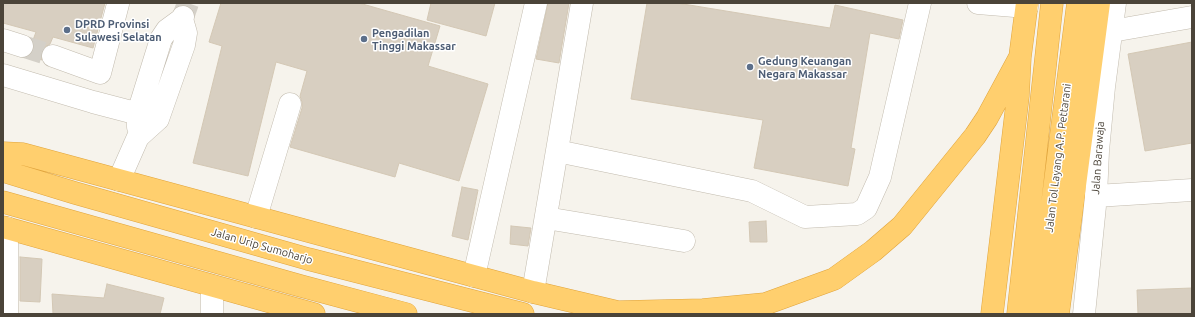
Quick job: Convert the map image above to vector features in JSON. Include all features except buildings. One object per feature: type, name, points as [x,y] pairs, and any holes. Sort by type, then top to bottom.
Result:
[{"type":"highway","name":"Jalan Tol Layang A.P. Pettarani","points":[[1018,314],[1052,3]]},
{"type":"highway","name":"Jalan Tol Layang A.P. Pettarani","points":[[1038,314],[1078,3]]},
{"type":"highway","points":[[1058,314],[1098,3]]},
{"type":"highway","points":[[992,314],[1018,96],[1020,57],[1027,5]]},
{"type":"highway","points":[[3,153],[23,154],[534,292],[622,313],[703,310],[765,304],[834,279],[873,251],[902,226],[976,136],[1020,57]]},
{"type":"highway","name":"Jalan Urip Sumoharjo","points":[[3,171],[308,259],[523,314]]},
{"type":"highway","points":[[3,202],[293,284],[406,314]]},
{"type":"highway","points":[[5,227],[314,314]]},
{"type":"street","points":[[474,276],[536,3]]},
{"type":"street","points":[[534,292],[582,3]]},
{"type":"street","points":[[557,151],[752,191],[805,217],[857,214],[866,208],[880,177],[920,3]]},
{"type":"street","name":"Jalan Barawaja","points":[[1084,314],[1096,196],[1098,151],[1104,87],[1115,3]]},
{"type":"street","points":[[93,102],[118,4]]},
{"type":"street","points":[[986,4],[1027,5]]},
{"type":"street","points":[[1112,30],[1192,17]]},
{"type":"street","points":[[119,180],[148,116],[161,39],[167,30],[183,18]]},
{"type":"street","points":[[53,56],[100,73]]},
{"type":"street","points":[[3,75],[93,102],[148,116]]},
{"type":"street","points":[[256,217],[290,104]]},
{"type":"street","points":[[1096,196],[1192,190]]},
{"type":"street","points":[[546,218],[684,241]]},
{"type":"street","points":[[5,227],[7,314]]},
{"type":"street","points":[[212,286],[212,314]]},
{"type":"tunnel","points":[[183,17],[188,3]]},
{"type":"tunnel","points":[[22,46],[53,56]]},
{"type":"place","name":"DPRD Provinsi Sulawesi Selatan","points":[[67,30]]},
{"type":"place","name":"Pengadilan Tinggi Makassar","points":[[364,39]]},
{"type":"place","name":"Gedung Keuangan Negara Makassar","points":[[750,67]]}]
